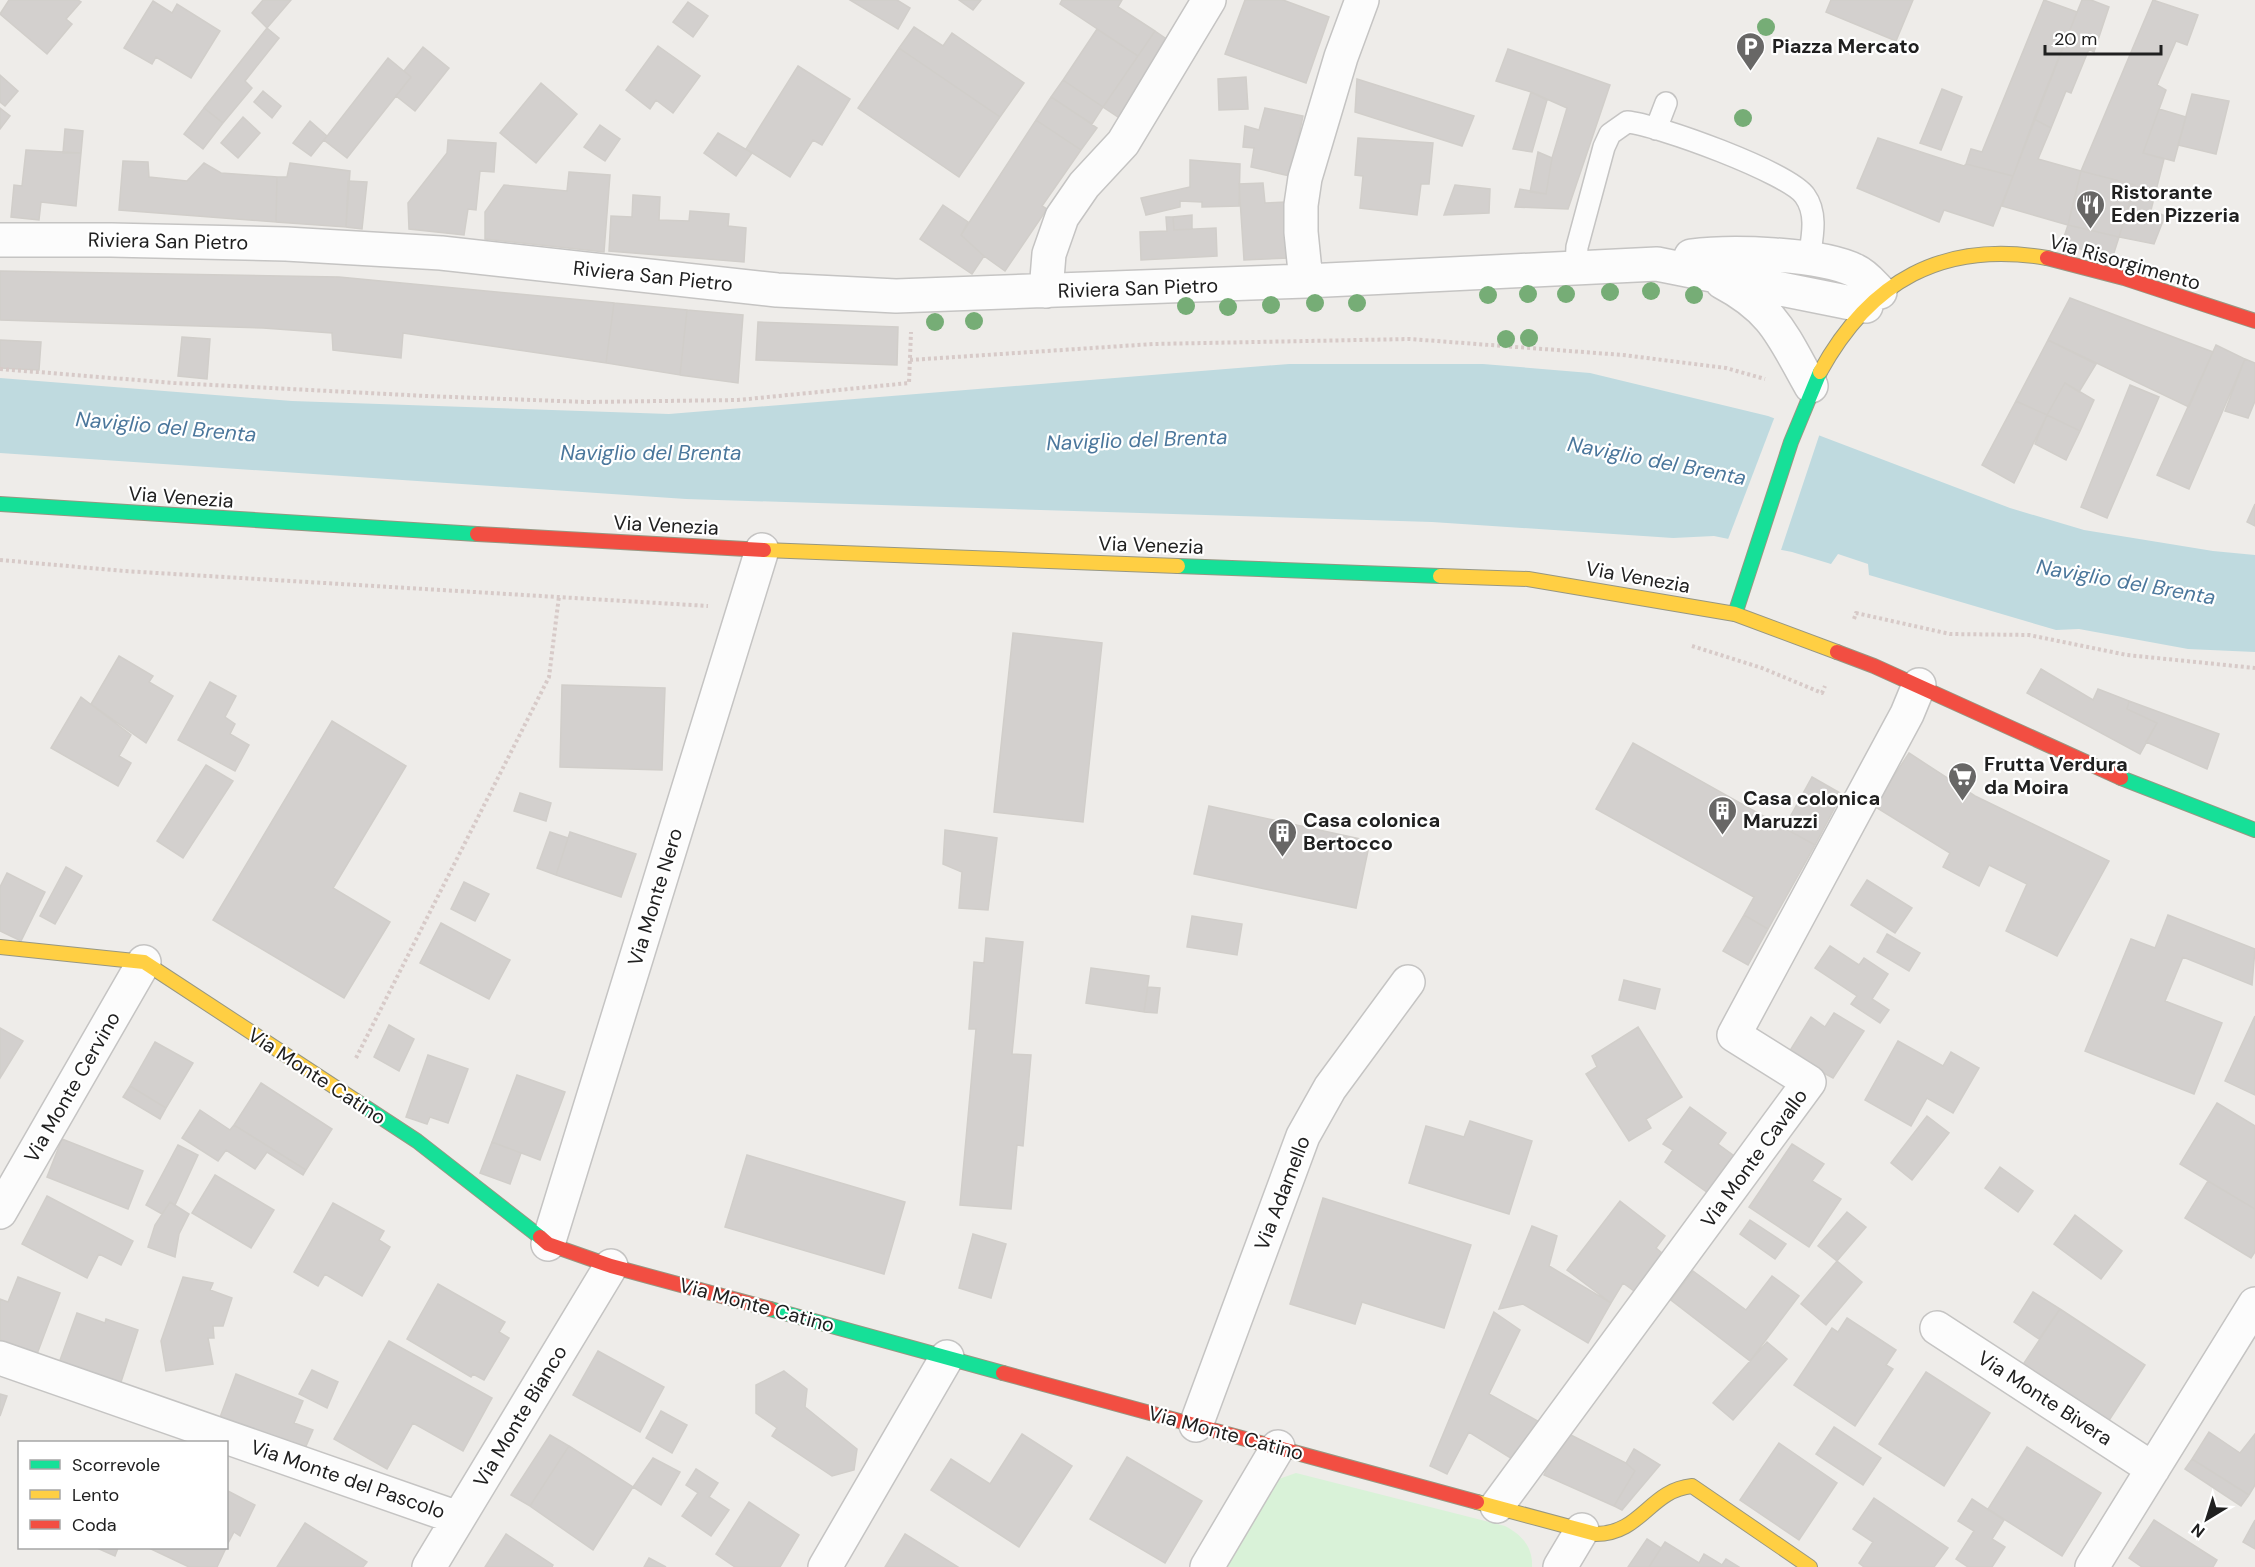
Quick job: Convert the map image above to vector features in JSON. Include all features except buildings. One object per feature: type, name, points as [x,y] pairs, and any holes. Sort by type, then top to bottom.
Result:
[{"type":"street","points":[[1046,291],[1049,254],[1062,217],[1084,185],[1124,143],[1209,0]]},
{"type":"street","points":[[1362,0],[1341,57],[1305,178],[1301,232],[1306,281],[1576,266],[1657,264],[1705,254],[1809,259],[1854,270],[1873,299]]},
{"type":"street","name":"Riviera San Pietro","points":[[0,240],[298,244],[441,253],[777,290],[912,295],[1306,281]]},
{"type":"street","name":"Via Risorgimento","points":[[1734,614],[1807,396],[1833,346],[1873,299],[1924,268],[1979,255],[2016,255],[2072,264],[2255,321]]},
{"type":"street","points":[[1657,264],[1873,299]]},
{"type":"street","points":[[1657,264],[1721,282],[1761,306],[1774,321],[1807,396]]},
{"type":"street","name":"Via Venezia","points":[[0,504],[192,518],[762,550],[1528,579],[1734,614],[1838,652],[1919,686],[2120,778],[2255,830]]},
{"type":"street","name":"Via Monte Nero","points":[[548,1244],[762,550]]},
{"type":"street","name":"Via Monte Cavallo","points":[[1497,1506],[1809,1082],[1734,1035],[1907,714],[1919,686]]},
{"type":"street","name":"Via Monte Catino","points":[[0,947],[144,962],[417,1141],[548,1244],[610,1266],[1602,1535],[1618,1533],[1632,1525],[1668,1491],[1692,1486],[1810,1567]]},
{"type":"street","name":"Via Monte Cervino","points":[[0,1212],[144,962]]},
{"type":"street","name":"Via Adamello","points":[[1196,1425],[1307,1127],[1330,1088],[1408,982]]},
{"type":"street","name":"Via Monte Bianco","points":[[429,1567],[610,1266]]},
{"type":"street","points":[[2092,1567],[2255,1304]]},
{"type":"street","name":"Via Monte Bivera","points":[[1937,1328],[2153,1469]]},
{"type":"street","points":[[825,1567],[947,1357]]},
{"type":"street","name":"Via Monte del Pascolo","points":[[0,1358],[458,1518]]},
{"type":"street","points":[[1207,1567],[1278,1447]]},
{"type":"street","points":[[1560,1567],[1582,1530]]},
{"type":"lane","points":[[1656,129],[1666,103]]},
{"type":"lane","points":[[1576,266],[1576,247],[1604,147],[1610,134],[1627,122],[1656,129],[1732,156],[1798,188],[1806,197],[1812,215],[1809,259]]},
{"type":"path","points":[[0,369],[174,383],[426,396],[668,402],[738,400],[909,383],[912,295]]},
{"type":"path","points":[[910,360],[1153,344],[1410,339],[1623,355],[1726,368],[1767,380]]},
{"type":"path","points":[[0,560],[135,571],[721,607],[747,598]]},
{"type":"path","points":[[340,1091],[549,677],[559,596]]},
{"type":"path","points":[[1687,645],[1762,668],[1822,693],[1856,613],[1950,634],[2029,635],[2127,656],[2255,668]]},
{"type":"green space","points":[[1296,1473],[1505,1526],[1517,1533],[1525,1542],[1531,1553],[1532,1567],[1222,1567],[1276,1480]]},
{"type":"water","name":"Naviglio del Brenta","points":[[1289,364],[1483,364],[1590,373],[1768,416],[2010,508],[2084,530],[2213,551],[2255,555],[2255,652],[2188,649],[2079,629],[2056,630],[1869,575],[1868,564],[1838,554],[1831,564],[1792,552],[1714,536],[1673,538],[1432,522],[686,499],[0,453],[0,378],[292,401],[669,414]]},
{"type":"pier","points":[[1775,416],[1820,433],[1780,553],[1727,542]]},
{"type":"traffic: fast","points":[[1735,614],[1791,442],[1820,372]]},
{"type":"traffic: fast","points":[[0,504],[477,534]]},
{"type":"traffic: fast","points":[[1178,566],[1440,576]]},
{"type":"traffic: fast","points":[[2121,778],[2255,830]]},
{"type":"traffic: fast","points":[[356,1101],[417,1141],[540,1237]]},
{"type":"traffic: fast","points":[[770,1309],[1003,1373]]},
{"type":"traffic: slow","points":[[1820,372],[1840,340],[1862,313],[1886,291],[1913,274],[1942,262],[1974,255],[2009,254],[2047,258]]},
{"type":"traffic: slow","points":[[764,550],[1178,566]]},
{"type":"traffic: slow","points":[[1440,576],[1528,579],[1735,614],[1837,652]]},
{"type":"traffic: slow","points":[[0,947],[144,962],[356,1101]]},
{"type":"traffic: slow","points":[[1477,1502],[1596,1534],[1624,1527],[1666,1495],[1692,1486],[1810,1567]]},
{"type":"traffic: jam","points":[[2047,258],[2124,278],[2255,321]]},
{"type":"traffic: jam","points":[[477,534],[764,550]]},
{"type":"traffic: jam","points":[[1837,652],[1874,666],[2121,778]]},
{"type":"traffic: jam","points":[[540,1237],[548,1244],[611,1266],[770,1309]]},
{"type":"traffic: jam","points":[[1003,1373],[1477,1502]]},
{"type":"place","name":"Piazza Mercato","points":[[1751,72]]},
{"type":"place","name":"Ristorante Eden Pizzeria","points":[[2090,230]]},
{"type":"place","name":"Frutta Verdura da Moira","points":[[1963,802]]},
{"type":"place","name":"Casa colonica Maruzzi","points":[[1722,836]]},
{"type":"place","name":"Casa colonica Bertocco","points":[[1282,858]]}]
